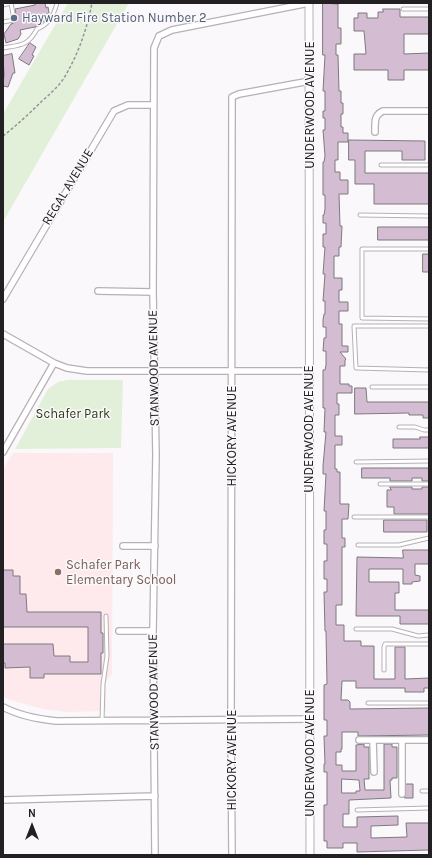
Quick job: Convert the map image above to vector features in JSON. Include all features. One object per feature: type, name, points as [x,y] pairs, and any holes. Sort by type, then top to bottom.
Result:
[{"type":"street","name":"UNDERWOOD AVENUE","points":[[309,3],[310,855]]},
{"type":"street","name":"STANWOOD AVENUE","points":[[155,855],[153,631],[156,455],[153,292],[154,48],[160,36],[172,30],[309,3]]},
{"type":"street","name":"HICKORY AVENUE","points":[[232,855],[232,97],[239,94],[310,81]]},
{"type":"street","name":"REGAL AVENUE","points":[[3,299],[114,111],[128,105],[153,106]]},
{"type":"street","points":[[376,132],[375,118],[383,111],[429,111]]},
{"type":"street","points":[[98,291],[153,292]]},
{"type":"street","points":[[3,334],[54,363],[87,371],[309,371]]},
{"type":"street","points":[[3,452],[54,363]]},
{"type":"street","points":[[122,546],[155,546]]},
{"type":"street","points":[[119,631],[153,631]]},
{"type":"street","points":[[3,707],[34,719],[56,721],[310,719]]},
{"type":"street","points":[[359,740],[429,740]]},
{"type":"street","points":[[373,740],[374,772]]},
{"type":"street","points":[[402,740],[402,794]]},
{"type":"street","points":[[3,800],[155,796]]},
{"type":"lane","points":[[3,5],[11,3],[14,20],[5,21]]},
{"type":"lane","points":[[3,48],[24,44],[32,38],[37,29],[44,27],[49,21],[57,3]]},
{"type":"lane","points":[[403,9],[429,9]]},
{"type":"lane","points":[[381,165],[429,165]]},
{"type":"lane","points":[[360,215],[429,216]]},
{"type":"lane","points":[[429,249],[362,250],[362,318],[429,319]]},
{"type":"lane","points":[[429,326],[354,326],[356,368],[429,370]]},
{"type":"lane","points":[[372,387],[429,387]]},
{"type":"lane","points":[[399,427],[415,427],[429,430]]},
{"type":"lane","points":[[356,462],[429,461]]},
{"type":"lane","points":[[380,484],[429,484]]},
{"type":"lane","points":[[354,517],[429,517]]},
{"type":"lane","points":[[358,545],[399,545],[429,538]]},
{"type":"lane","points":[[102,721],[103,684],[106,656],[106,616]]},
{"type":"lane","points":[[356,629],[392,629],[418,636],[429,635]]},
{"type":"lane","points":[[384,670],[385,644],[429,644]]},
{"type":"lane","points":[[368,703],[429,703]]},
{"type":"lane","points":[[422,791],[429,790]]},
{"type":"lane","points":[[357,810],[429,808]]},
{"type":"path","points":[[3,136],[50,94],[63,78],[80,47],[89,21],[92,3]]},
{"type":"shaded area","name":"Schafer Park Elementary School","points":[[13,453],[113,453],[112,674],[106,682],[106,711],[66,712],[43,709],[10,700],[3,696],[3,470]]},
{"type":"green space","points":[[68,3],[129,3],[3,222],[3,114]]},
{"type":"green space","name":"Schafer Park","points":[[67,380],[123,380],[121,448],[15,449],[48,389],[58,382]]},
{"type":"building","points":[[34,3],[45,3],[46,8],[48,7],[49,13],[45,15],[46,20],[35,27],[20,30],[21,34],[18,39],[6,43],[4,34],[11,24],[17,21],[15,9],[35,5]]},
{"type":"building","points":[[323,3],[338,4],[338,28],[341,28],[341,44],[336,44],[336,55],[338,55],[339,91],[341,91],[341,103],[343,103],[341,127],[343,127],[343,133],[348,133],[348,142],[338,142],[338,160],[335,160],[335,172],[340,172],[340,180],[348,180],[348,194],[339,194],[340,226],[342,226],[341,247],[339,247],[339,256],[334,256],[334,278],[342,278],[342,290],[339,290],[339,302],[348,302],[348,311],[339,311],[339,324],[342,324],[342,346],[348,346],[348,352],[340,352],[346,359],[345,366],[340,366],[340,384],[349,384],[349,386],[352,386],[352,393],[337,393],[339,415],[335,415],[335,436],[342,436],[342,445],[335,445],[335,469],[337,469],[337,472],[340,472],[340,504],[349,504],[348,519],[342,519],[342,538],[345,538],[345,547],[342,547],[342,605],[336,605],[336,625],[344,625],[344,641],[361,641],[361,646],[374,646],[374,679],[395,679],[395,647],[405,647],[405,679],[429,678],[429,688],[424,688],[424,692],[405,692],[405,688],[356,688],[356,681],[342,681],[341,700],[348,700],[350,702],[350,709],[429,708],[429,735],[358,736],[358,732],[342,732],[342,749],[341,752],[336,752],[336,765],[342,765],[342,771],[356,771],[356,745],[364,744],[364,747],[369,747],[369,779],[364,779],[365,790],[384,790],[384,744],[392,744],[392,747],[397,747],[397,778],[392,778],[392,780],[390,780],[391,798],[349,800],[349,814],[343,814],[343,827],[357,827],[357,817],[398,816],[398,825],[371,826],[371,838],[407,837],[406,823],[429,823],[429,850],[357,852],[357,843],[343,843],[343,848],[327,848],[327,841],[324,841],[324,805],[327,805],[327,772],[324,772],[324,736],[327,736],[327,720],[324,720],[324,685],[327,684],[324,592],[327,592],[327,579],[324,579],[324,561],[327,561],[327,544],[324,544],[324,530],[326,530],[326,511],[324,511],[326,474],[323,474],[326,432],[324,432],[325,408],[323,408],[323,370],[325,370],[326,365],[326,351],[323,351],[324,338],[326,338],[326,327],[323,327],[325,314],[325,301],[323,301],[325,274],[323,274],[325,247],[323,247],[323,234],[326,234],[326,223],[323,223],[325,209],[325,195],[323,195],[323,162],[325,156],[323,130],[325,130],[325,118],[323,118],[323,111],[325,111],[325,91],[323,91],[325,55],[323,55]],"holes":[[[342,779],[359,780],[360,791],[356,791],[356,793],[342,793]]]},
{"type":"building","points":[[383,9],[400,9],[400,17],[429,17],[429,34],[404,34],[404,54],[429,53],[429,70],[404,70],[404,80],[388,80],[388,70],[354,70],[354,54],[366,54],[364,31],[354,31],[354,18],[358,18],[358,13],[367,13],[367,18],[378,18],[378,12],[383,12]]},
{"type":"building","points":[[30,43],[36,47],[32,55],[34,56],[29,65],[19,59]]},
{"type":"building","points":[[12,54],[15,73],[13,73],[8,87],[3,86],[3,56]]},
{"type":"building","points":[[349,140],[425,141],[425,160],[402,160],[402,151],[365,151],[365,173],[429,173],[429,204],[374,204],[374,184],[355,184],[355,160],[349,160]]},
{"type":"building","points":[[378,227],[429,227],[429,240],[378,240]]},
{"type":"building","points":[[423,254],[429,254],[429,272],[423,272]]},
{"type":"building","points":[[355,388],[366,388],[367,402],[429,402],[429,418],[423,418],[423,415],[409,415],[409,413],[355,414]]},
{"type":"building","points":[[420,437],[429,437],[429,448],[393,448],[393,439],[420,439]]},
{"type":"building","points":[[362,468],[429,468],[429,481],[422,481],[422,478],[412,478],[412,481],[390,481],[390,478],[362,478]]},
{"type":"building","points":[[390,487],[412,487],[412,489],[422,489],[422,487],[429,487],[429,514],[394,514],[394,507],[387,507],[387,490],[391,490]]},
{"type":"building","points":[[384,520],[427,520],[427,532],[384,532]]},
{"type":"building","points":[[403,550],[429,550],[429,564],[415,564],[415,575],[420,576],[420,581],[412,582],[412,584],[403,584],[403,569],[369,569],[369,582],[399,582],[399,593],[395,593],[395,610],[429,610],[429,624],[400,624],[400,616],[356,616],[357,557],[403,558]]},
{"type":"building","points":[[3,570],[13,570],[13,576],[20,576],[20,594],[26,594],[27,612],[101,612],[103,653],[101,653],[101,674],[44,674],[44,678],[30,678],[30,667],[5,668],[5,663],[3,663],[3,644],[53,644],[54,656],[70,656],[70,662],[88,662],[88,627],[3,627]]},
{"type":"building","points":[[406,784],[413,784],[413,798],[405,798]]},
{"type":"place","name":"Hayward Fire Station Number 2","points":[[14,18]]},
{"type":"place","name":"Schafer Park Elementary School","points":[[58,572]]}]
